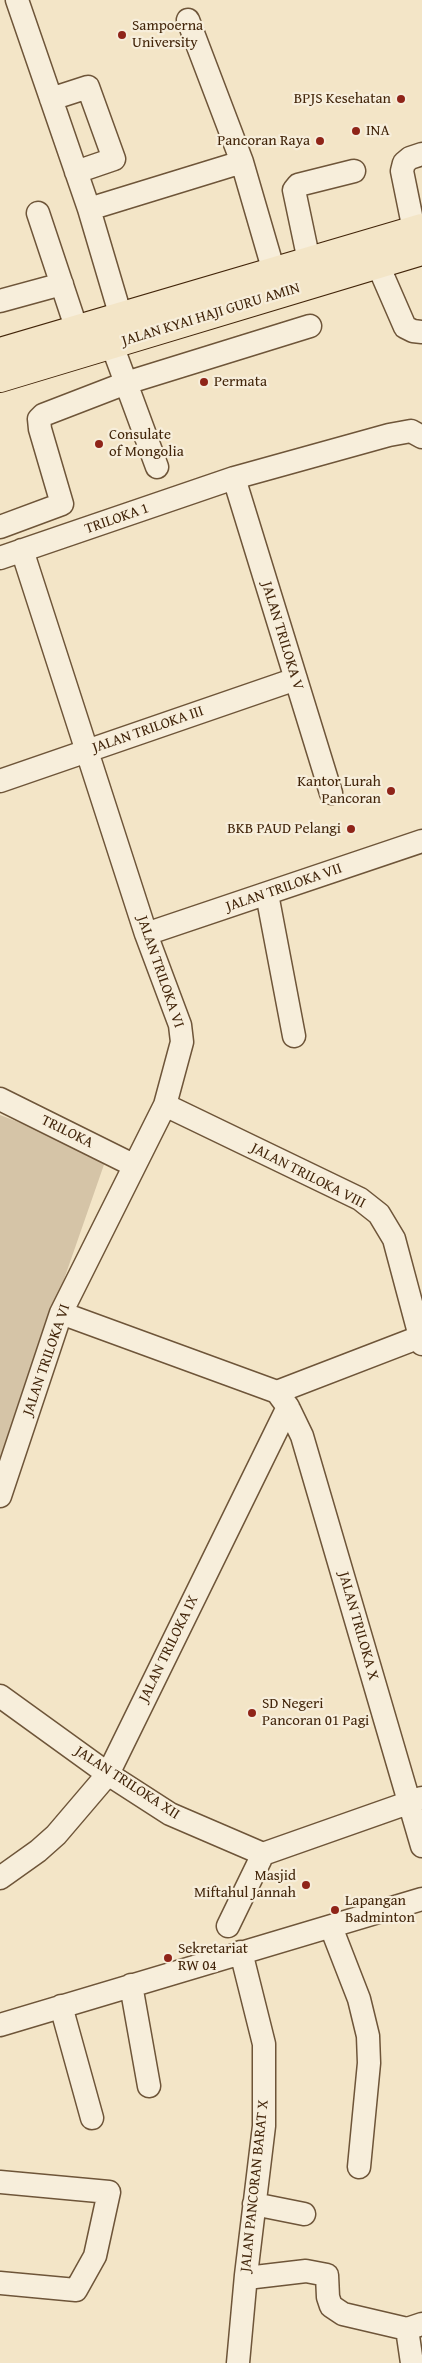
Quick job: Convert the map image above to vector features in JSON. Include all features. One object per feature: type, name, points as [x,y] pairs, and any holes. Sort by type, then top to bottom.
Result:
[{"type":"main road","name":"JALAN KYAI HAJI GURU AMIN","points":[[0,352],[309,261],[419,236]]},
{"type":"main road","name":"JALAN KYAI HAJI GURU AMIN","points":[[0,378],[115,351],[382,274],[419,236]]},
{"type":"street","points":[[17,0],[89,209],[121,317]]},
{"type":"street","points":[[188,20],[242,162],[274,272]]},
{"type":"street","points":[[51,99],[88,87],[114,159],[76,172]]},
{"type":"street","points":[[419,236],[402,171],[404,163],[410,158],[422,154]]},
{"type":"street","points":[[89,209],[242,162]]},
{"type":"street","points":[[309,261],[294,190],[298,185],[354,171]]},
{"type":"street","points":[[38,213],[77,330]]},
{"type":"street","points":[[382,274],[405,327],[413,332],[422,332]]},
{"type":"street","points":[[0,301],[62,284]]},
{"type":"street","points":[[0,527],[62,504],[40,429],[40,417],[126,383],[310,326]]},
{"type":"street","points":[[115,351],[157,467]]},
{"type":"street","name":"TRILOKA 1","points":[[0,558],[234,478],[389,435],[411,431],[422,437]]},
{"type":"street","name":"JALAN TRILOKA V","points":[[234,478],[331,793]]},
{"type":"street","name":"JALAN TRILOKA VI","points":[[0,1496],[62,1312],[133,1165],[165,1105],[182,1042],[180,1025],[146,934],[22,550]]},
{"type":"street","name":"JALAN TRILOKA III","points":[[0,781],[296,679]]},
{"type":"street","name":"JALAN TRILOKA VII","points":[[146,934],[422,841]]},
{"type":"street","points":[[267,894],[294,1036]]},
{"type":"street","name":"TRILOKA","points":[[0,1099],[133,1165]]},
{"type":"street","name":"JALAN TRILOKA VIII","points":[[165,1105],[360,1199],[379,1214],[394,1239],[421,1341]]},
{"type":"street","points":[[62,1312],[283,1399],[421,1341]]},
{"type":"street","name":"JALAN TRILOKA IX","points":[[0,1878],[38,1851],[56,1835],[108,1774],[283,1399]]},
{"type":"street","name":"JALAN TRILOKA X","points":[[283,1399],[302,1436],[416,1800],[422,1846]]},
{"type":"street","name":"JALAN TRILOKA XII","points":[[0,1696],[108,1774],[170,1814],[263,1854]]},
{"type":"street","points":[[228,1926],[263,1854],[416,1800]]},
{"type":"street","points":[[0,2025],[422,1899]]},
{"type":"street","points":[[331,1927],[359,1999],[368,2036],[369,2063],[359,2167]]},
{"type":"street","name":"JALAN PANCORAN BARAT X","points":[[238,2363],[246,2275],[264,2126],[264,2044],[241,1952]]},
{"type":"street","points":[[130,1985],[149,2086]]},
{"type":"street","points":[[61,2006],[92,2118]]},
{"type":"street","points":[[0,2182],[109,2192],[95,2256],[76,2290],[0,2283]]},
{"type":"street","points":[[254,2204],[304,2214]]},
{"type":"street","points":[[246,2275],[255,2277],[306,2271],[327,2274],[328,2297],[331,2306],[343,2314],[415,2326],[412,2363]]},
{"type":"shaded area","points":[[0,1115],[107,1156],[0,1463]]},
{"type":"place","name":"Sampoerna University","points":[[122,35]]},
{"type":"place","name":"BPJS Kesehatan","points":[[401,99]]},
{"type":"place","name":"INA","points":[[356,131]]},
{"type":"place","name":"Pancoran Raya","points":[[320,141]]},
{"type":"place","name":"Permata","points":[[204,382]]},
{"type":"place","name":"Consulate of Mongolia","points":[[99,444]]},
{"type":"place","name":"Kantor Lurah Pancoran","points":[[391,791]]},
{"type":"place","name":"BKB PAUD Pelangi","points":[[351,829]]},
{"type":"place","name":"SD Negeri Pancoran 01 Pagi","points":[[252,1713]]},
{"type":"place","name":"Masjid Miftahul Jannah","points":[[306,1885]]},
{"type":"place","name":"Lapangan Badminton","points":[[335,1910]]},
{"type":"place","name":"Sekretariat RW 04","points":[[168,1958]]}]
